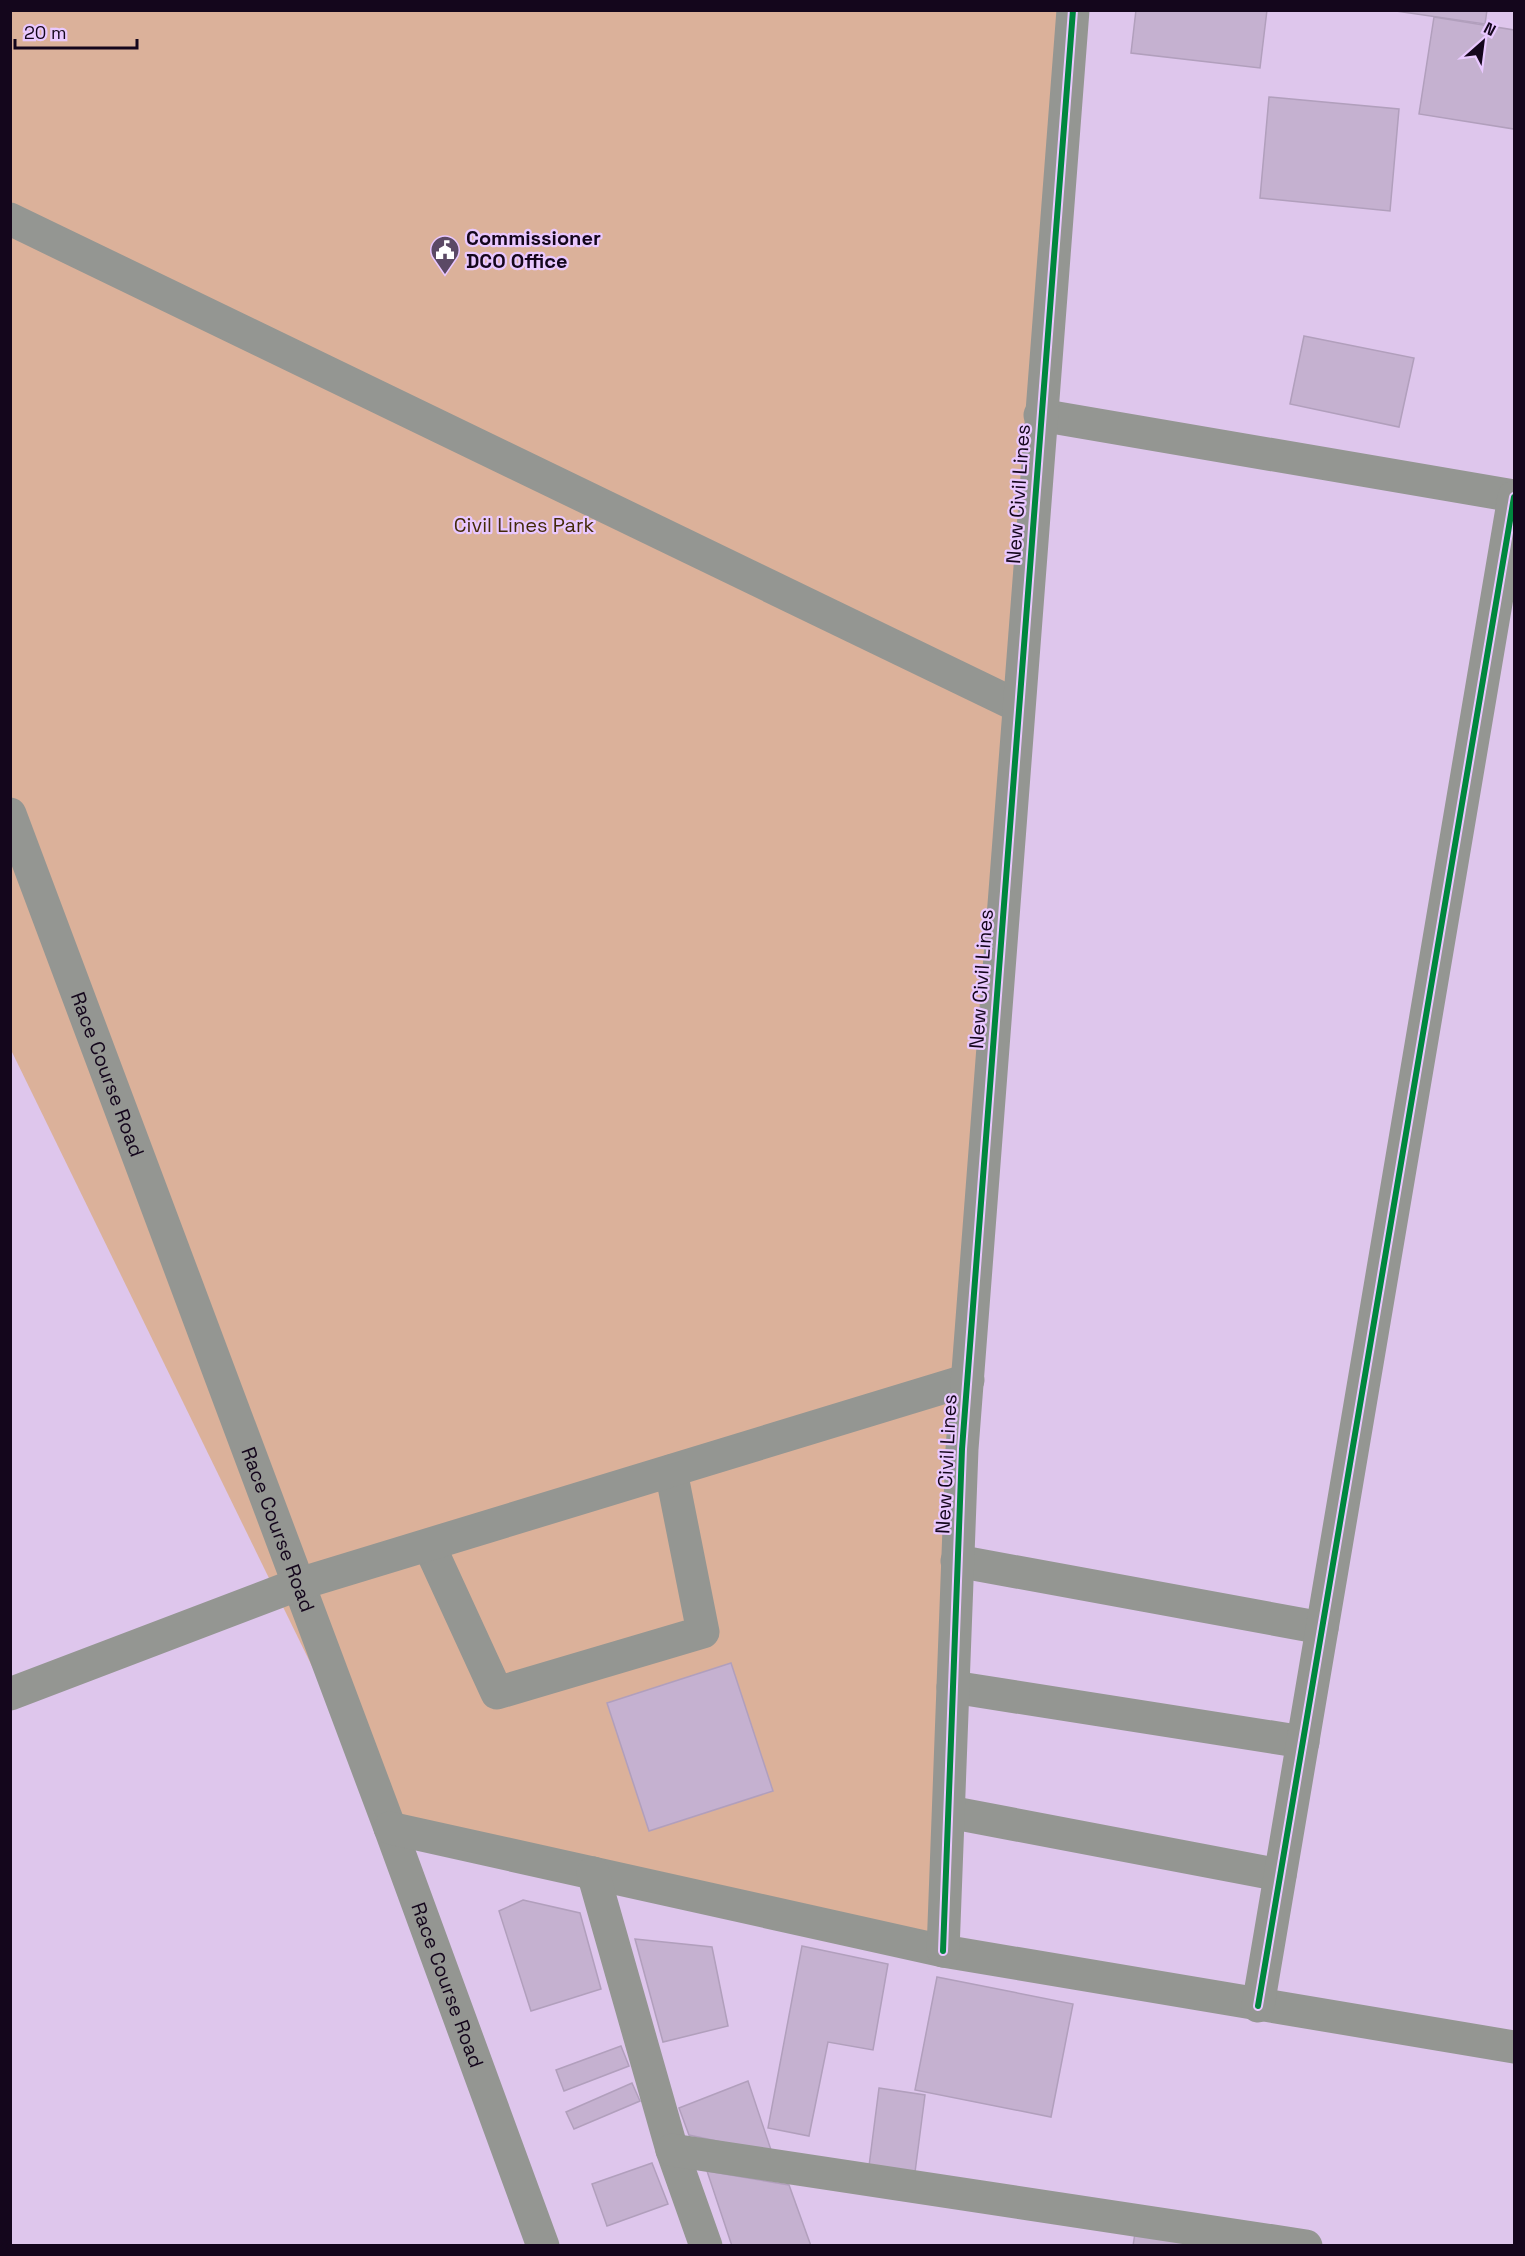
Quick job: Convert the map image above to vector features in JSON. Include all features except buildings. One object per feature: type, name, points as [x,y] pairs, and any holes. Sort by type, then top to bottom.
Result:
[{"type":"street","name":"New Civil Lines","points":[[943,1951],[957,1561],[968,1380],[1072,10]]},
{"type":"street","points":[[10,219],[1018,706]]},
{"type":"street","points":[[1040,415],[1515,496],[1258,2006]]},
{"type":"street","name":"Race Course Road","points":[[10,814],[390,1828],[543,2246]]},
{"type":"street","points":[[10,1694],[299,1584],[968,1380]]},
{"type":"street","points":[[429,1545],[497,1693],[703,1632],[671,1471]]},
{"type":"street","points":[[957,1561],[1322,1628]]},
{"type":"street","points":[[953,1687],[1303,1742]]},
{"type":"street","points":[[949,1812],[1280,1875]]},
{"type":"street","points":[[390,1828],[943,1951],[1258,2006],[1515,2047]]},
{"type":"street","points":[[594,1873],[672,2150],[706,2246]]},
{"type":"street","points":[[672,2150],[1306,2246]]},
{"type":"green space","name":"Civil Lines Park","points":[[11,11],[1074,11],[943,1951],[391,1828],[11,1050]]},
{"type":"cycle path","points":[[943,1951],[962,1449],[1073,10]]},
{"type":"cycle path","points":[[1258,2006],[1514,497]]},
{"type":"place","name":"Commissioner DCO Office","points":[[445,276]]}]
